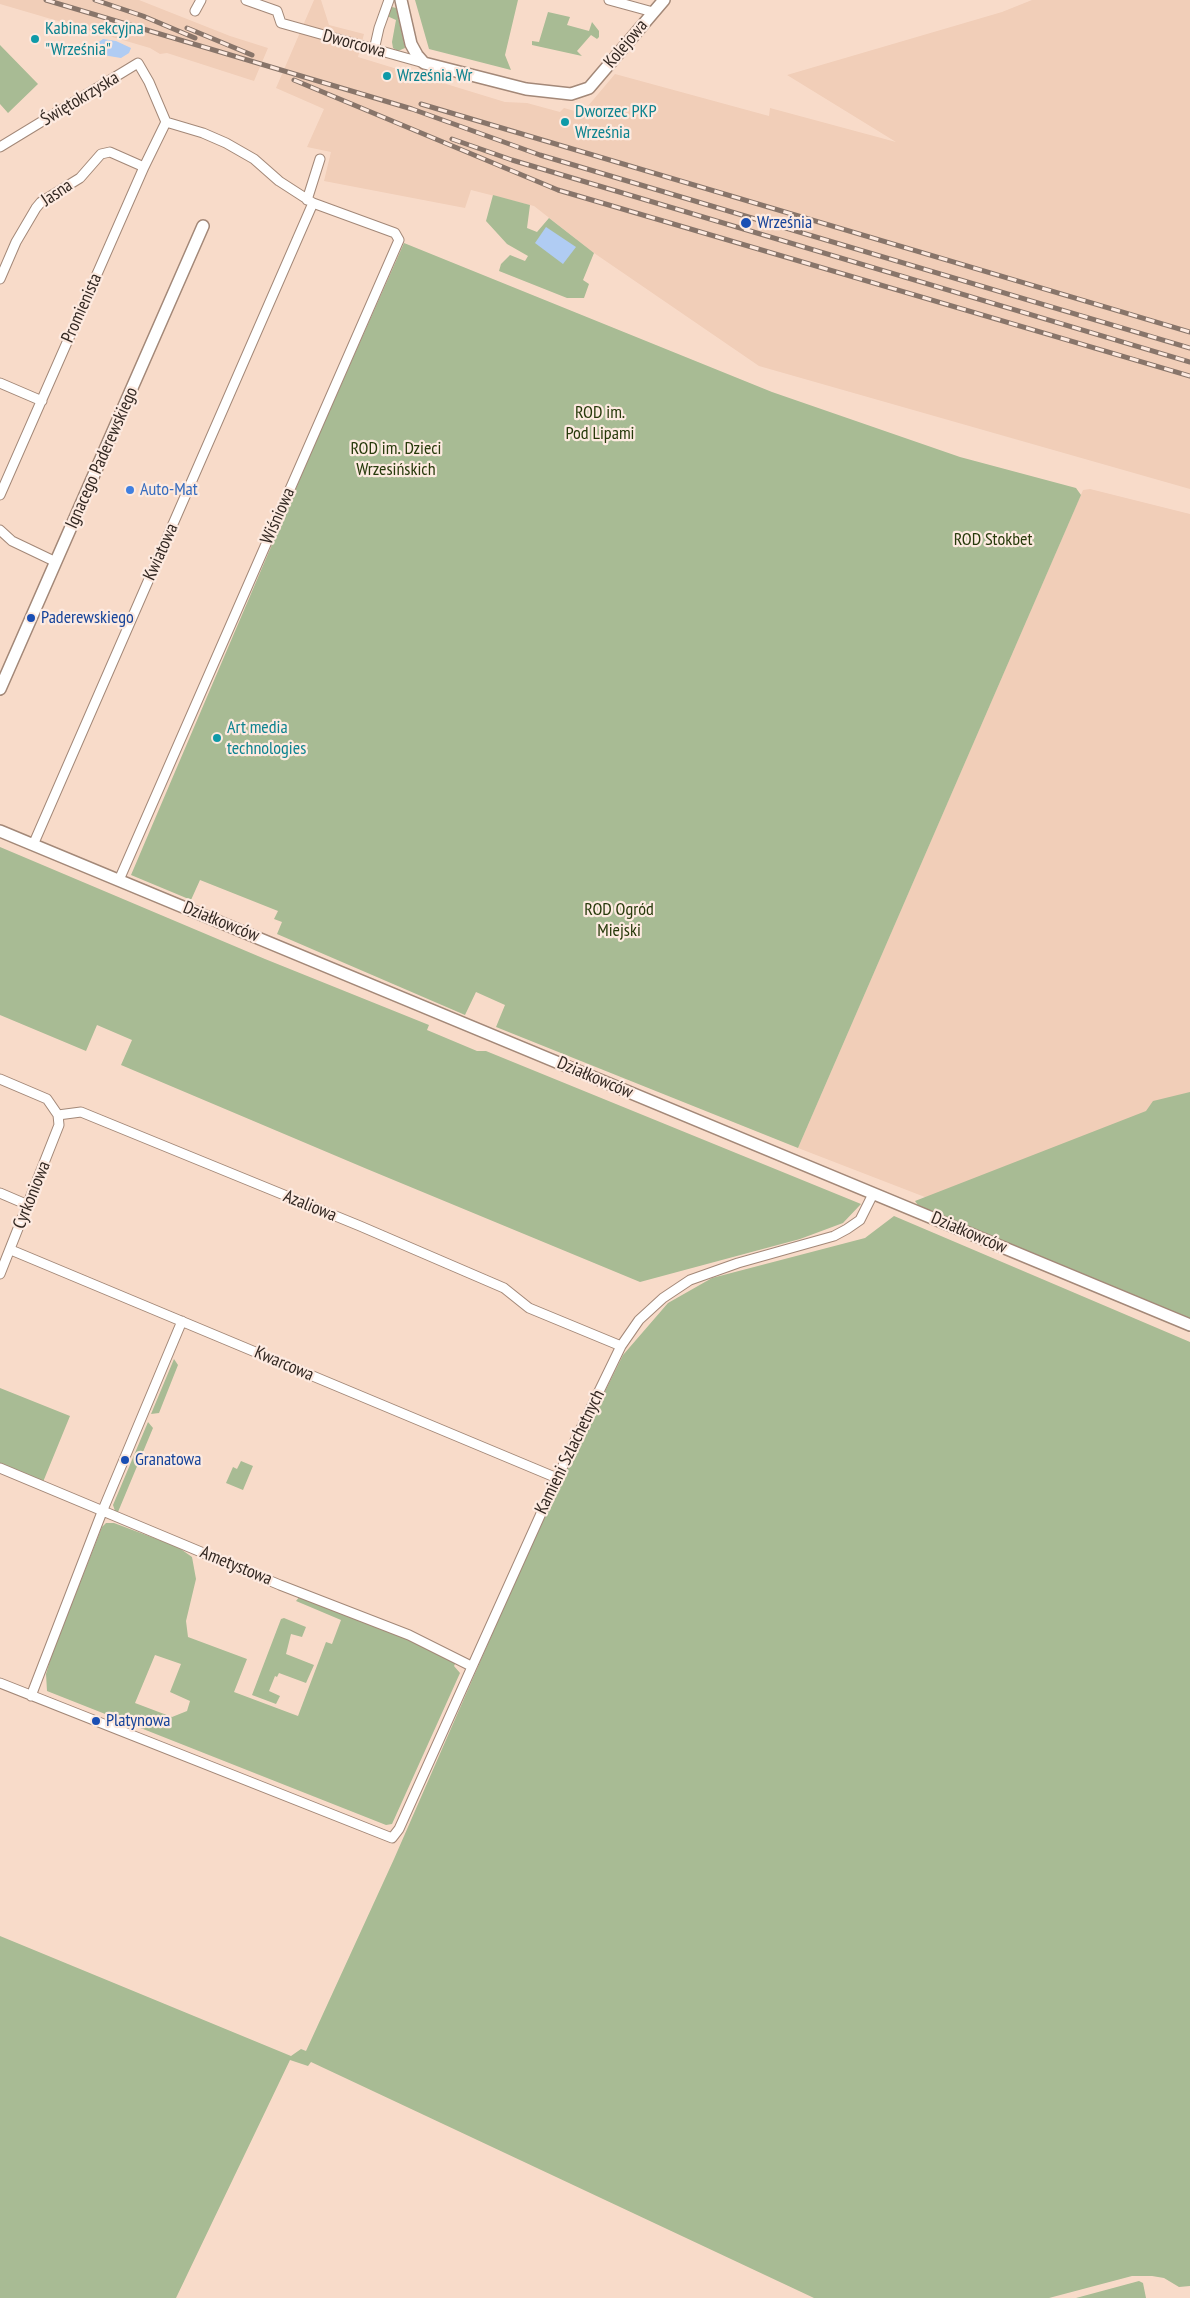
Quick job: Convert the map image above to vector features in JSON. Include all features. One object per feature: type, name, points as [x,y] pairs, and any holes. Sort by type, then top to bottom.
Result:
[{"type":"street","points":[[195,11],[201,0]]},
{"type":"street","name":"Dworcowa","points":[[246,0],[277,11],[281,23],[424,63],[549,93],[571,94],[589,88]]},
{"type":"street","points":[[374,50],[381,21],[389,0]]},
{"type":"street","points":[[401,0],[411,44],[424,63]]},
{"type":"street","points":[[610,0],[653,12]]},
{"type":"street","name":"Kolejowa","points":[[589,88],[664,0]]},
{"type":"street","name":"Świętokrzyska","points":[[0,147],[138,63],[149,82],[166,122]]},
{"type":"street","points":[[166,122],[203,133],[226,143],[254,159],[279,181],[310,202]]},
{"type":"street","name":"Promienista","points":[[0,495],[3,481],[42,401],[144,167],[166,122]]},
{"type":"street","name":"Jasna","points":[[0,279],[16,242],[41,202],[80,178],[101,154],[110,152],[144,167]]},
{"type":"street","name":"Kwiatowa","points":[[33,845],[310,202],[320,159]]},
{"type":"street","name":"Wiśniowa","points":[[119,880],[400,240],[395,233],[310,202]]},
{"type":"street","name":"Ignacego Paderewskiego","points":[[0,689],[203,226]]},
{"type":"street","points":[[0,383],[42,401]]},
{"type":"street","points":[[0,530],[12,541],[56,562]]},
{"type":"street","name":"Działkowców","points":[[0,831],[1190,1325]]},
{"type":"street","points":[[0,1079],[47,1099],[58,1115]]},
{"type":"street","name":"Azaliowa","points":[[58,1115],[80,1112],[351,1223],[504,1288],[529,1308],[621,1346]]},
{"type":"street","name":"Cyrkoniowa","points":[[0,1274],[57,1133],[58,1115]]},
{"type":"street","points":[[0,1192],[28,1205]]},
{"type":"street","name":"Kamieni Szlachetnych","points":[[31,1696],[392,1838],[399,1829],[557,1478],[621,1346],[639,1320],[663,1298],[690,1280],[738,1263],[834,1236],[848,1230],[860,1220],[873,1194]]},
{"type":"street","name":"Kwarcowa","points":[[11,1250],[557,1478]]},
{"type":"street","points":[[0,1683],[31,1696],[102,1512],[182,1321]]},
{"type":"street","name":"Ametystowa","points":[[0,1468],[102,1512],[409,1635],[471,1666]]},
{"type":"shaded area","points":[[0,0],[139,0],[230,36],[268,48],[254,81],[167,53],[160,54],[150,48],[0,4]]},
{"type":"shaded area","points":[[314,0],[321,0],[329,25],[364,34],[358,57],[505,102],[527,103],[560,112],[564,108],[582,113],[615,74],[769,116],[770,108],[896,142],[787,75],[1002,12],[1032,0],[1190,0],[1190,489],[759,366],[594,253],[534,206],[471,190],[465,208],[324,181],[331,152],[307,147],[324,109],[276,88]]},
{"type":"shaded area","points":[[1090,489],[1190,514],[1190,1101],[930,1199],[798,1148],[1083,490]]},
{"type":"green space","points":[[415,0],[518,0],[505,55],[511,70],[429,49]]},
{"type":"green space","points":[[392,7],[396,8],[405,48],[398,51],[393,48],[392,42],[396,20],[387,16]]},
{"type":"green space","points":[[548,12],[570,17],[567,25],[589,31],[592,22],[599,31],[599,37],[597,39],[591,35],[577,51],[582,56],[532,45],[532,41],[539,42]]},
{"type":"green space","points":[[0,45],[38,84],[8,113],[0,104]]},
{"type":"green space","points":[[493,195],[530,205],[527,228],[537,232],[549,218],[594,253],[583,280],[589,284],[584,298],[567,298],[499,271],[501,264],[510,255],[525,261],[528,256],[507,244],[486,221]]},
{"type":"green space","points":[[404,243],[772,392],[960,457],[1076,488],[1081,495],[798,1148],[496,1027],[505,1005],[476,992],[465,1015],[277,934],[282,922],[274,919],[278,911],[200,880],[191,900],[131,875],[317,439]]},
{"type":"green space","points":[[0,847],[265,959],[429,1025],[427,1030],[477,1051],[486,1051],[861,1204],[843,1223],[800,1239],[640,1282],[367,1169],[121,1065],[132,1040],[97,1025],[86,1051],[0,1015]]},
{"type":"green space","points":[[1190,1092],[1190,1319],[920,1208],[915,1201],[1146,1111],[1153,1101]]},
{"type":"green space","points":[[894,1216],[1190,1342],[1190,2286],[1179,2287],[1164,2278],[1132,2276],[1049,2298],[814,2298],[311,2062],[308,2066],[290,2060],[176,2298],[0,2298],[0,1936],[291,2056],[301,2049],[306,2051],[394,1859],[549,1504],[623,1355],[668,1303],[712,1278],[865,1238]]},
{"type":"green space","points":[[174,1359],[178,1365],[159,1413],[151,1414]]},
{"type":"green space","points":[[0,1388],[70,1416],[43,1482],[0,1463]]},
{"type":"green space","points":[[148,1422],[153,1428],[118,1512],[115,1511],[113,1505]]},
{"type":"green space","points":[[241,1461],[253,1466],[243,1490],[226,1483],[233,1467],[237,1469]]},
{"type":"green space","points":[[106,1523],[114,1523],[178,1547],[192,1557],[196,1579],[186,1621],[188,1637],[247,1659],[234,1692],[298,1716],[326,1642],[332,1644],[341,1620],[296,1601],[300,1596],[406,1636],[456,1662],[454,1666],[460,1673],[392,1824],[386,1825],[47,1691],[46,1674],[52,1654],[102,1527]],"holes":[[[155,1655],[181,1664],[170,1692],[190,1701],[187,1711],[172,1717],[135,1703]]]},
{"type":"green space","points":[[284,1618],[306,1627],[302,1637],[291,1634],[286,1654],[314,1665],[306,1683],[279,1673],[277,1677],[275,1676],[269,1691],[280,1696],[276,1704],[252,1695],[281,1619]]},
{"type":"green space","points":[[1139,2281],[1143,2283],[1146,2298],[1076,2298]]},
{"type":"water","points":[[103,39],[116,41],[131,48],[129,53],[121,58],[103,55],[97,50],[96,44]]},
{"type":"water","points":[[546,227],[576,247],[563,264],[535,243]]},
{"type":"railway","points":[[46,0],[412,109],[540,155],[1190,348]]},
{"type":"railway","points":[[95,0],[143,16],[195,38]]},
{"type":"railway","points":[[187,28],[252,55]]},
{"type":"railway","points":[[294,80],[558,190],[1190,376]]},
{"type":"railway","points":[[421,104],[1190,332]]},
{"type":"railway","points":[[452,139],[512,160],[1190,362]]},
{"type":"place","name":"Kabina sekcyjna \"Września\"","points":[[35,39]]},
{"type":"place","name":"Września Wr","points":[[387,76]]},
{"type":"place","name":"Dworzec PKP Września","points":[[565,122]]},
{"type":"place","name":"Września","points":[[746,223]]},
{"type":"place","name":"Auto-Mat","points":[[130,490]]},
{"type":"place","name":"Paderewskiego","points":[[31,618]]},
{"type":"place","name":"Art media technologies","points":[[217,738]]},
{"type":"place","name":"Granatowa","points":[[125,1460]]},
{"type":"place","name":"Platynowa","points":[[96,1721]]},
{"type":"park label","name":"ROD im. Pod Lipami","points":[[600,423]]},
{"type":"park label","name":"ROD im. Dzieci Wrzesińskich","points":[[396,459]]},
{"type":"park label","name":"ROD Stokbet","points":[[993,540]]},
{"type":"park label","name":"ROD Ogród Miejski","points":[[619,920]]}]
